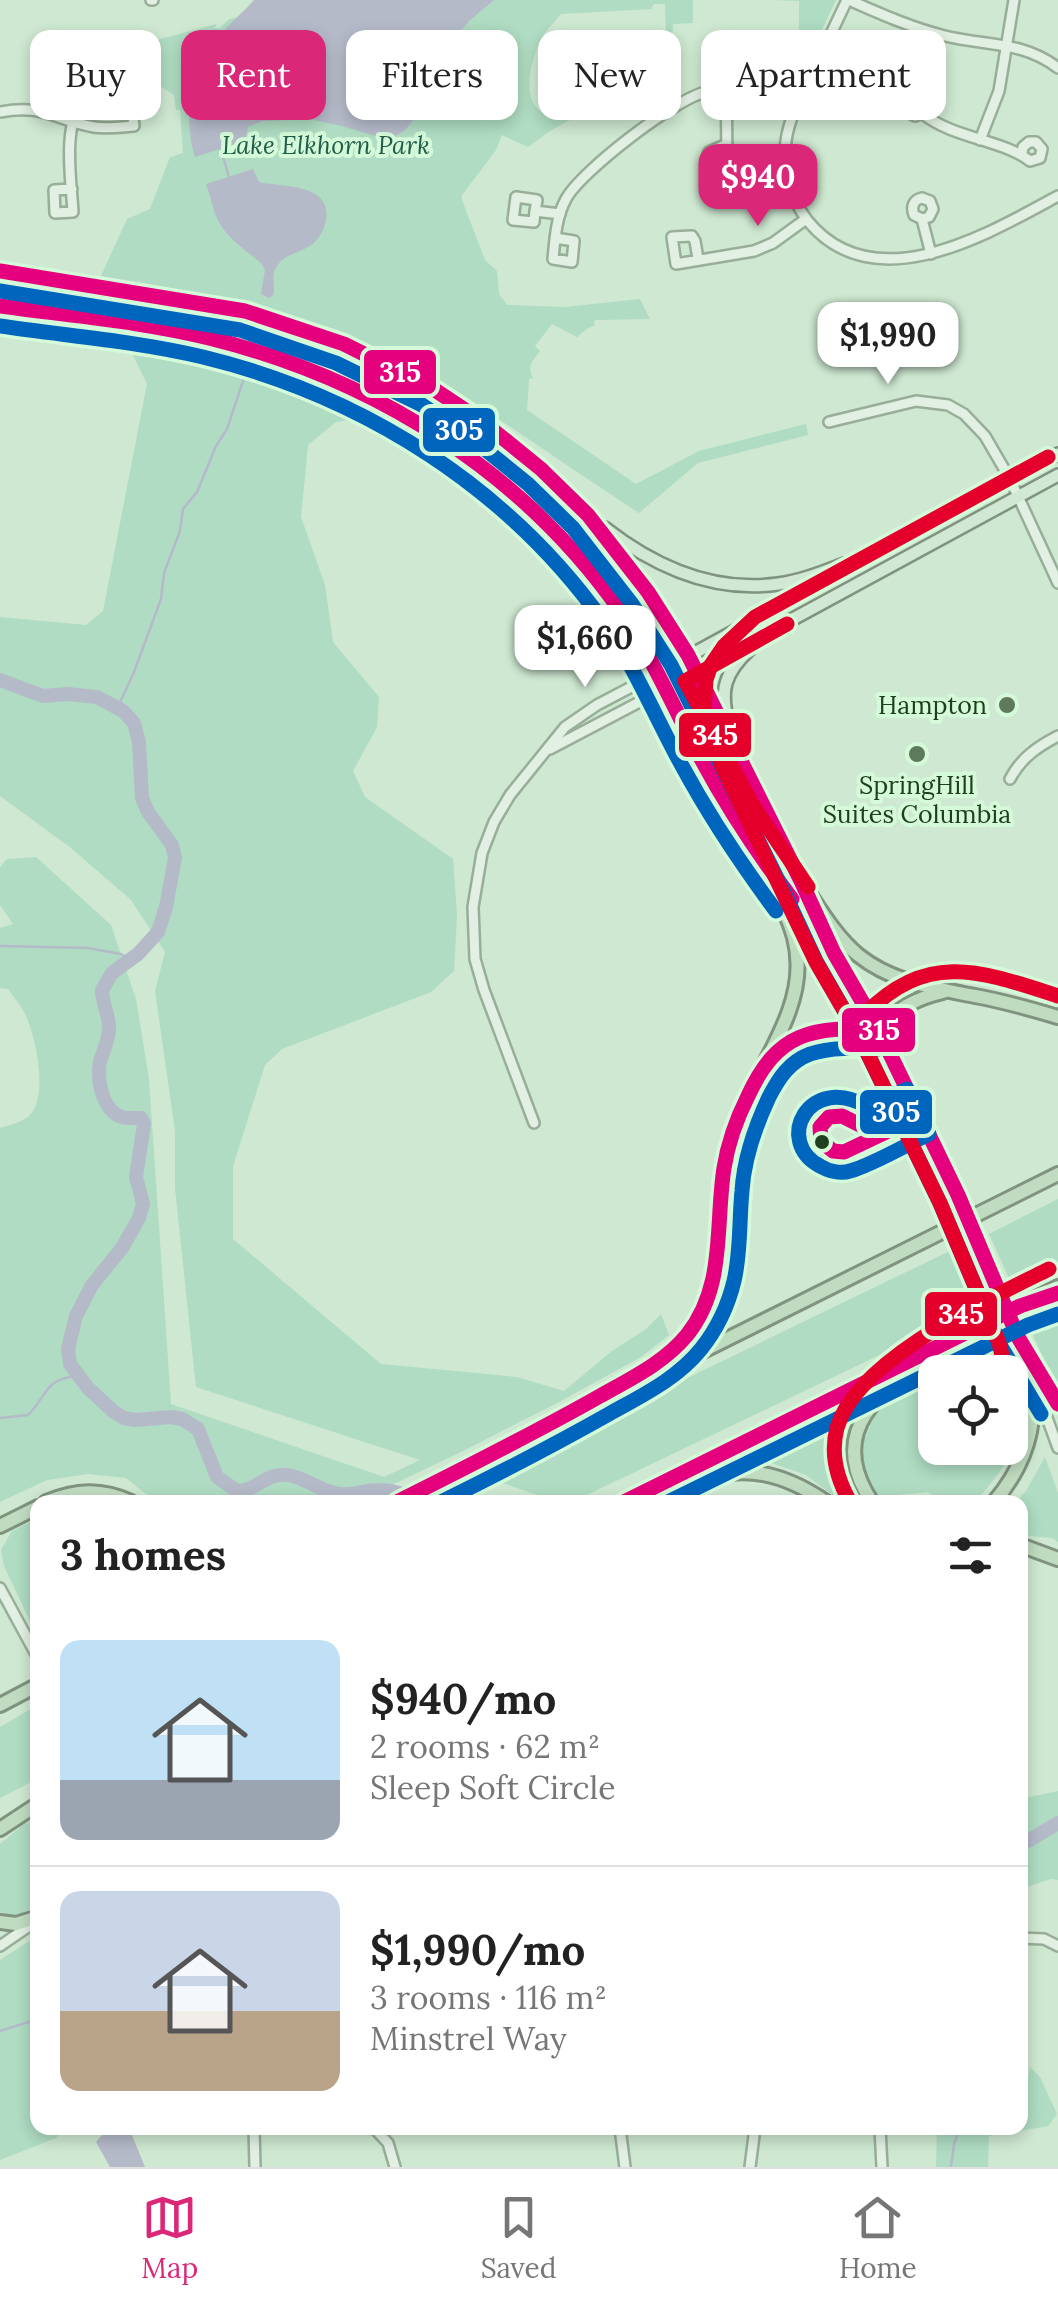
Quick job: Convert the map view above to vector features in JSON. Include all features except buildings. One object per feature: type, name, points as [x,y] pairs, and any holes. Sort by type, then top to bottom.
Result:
[{"type":"highway","points":[[524,1440],[650,1367],[675,1348],[698,1320],[718,1268],[724,1168],[732,1132],[785,1021],[798,970],[793,932],[783,905],[710,774]]},
{"type":"highway","points":[[801,881],[836,933],[862,958],[897,977],[1058,1017]]},
{"type":"highway","points":[[766,1061],[787,1043],[814,1031],[878,1029],[913,1001],[948,991]]},
{"type":"highway","points":[[411,1495],[1058,1174]]},
{"type":"highway","points":[[639,1495],[1058,1290]]},
{"type":"highway","points":[[868,1495],[855,1460],[856,1435],[867,1409],[896,1380],[973,1330]]},
{"type":"highway","points":[[1018,1337],[1058,1404]]},
{"type":"highway","points":[[999,1495],[1020,1463],[1030,1430],[1032,1398],[1018,1337]]},
{"type":"highway","points":[[644,1495],[677,1483],[739,1472],[780,1478],[815,1495]]},
{"type":"highway","points":[[66,1495],[88,1491],[110,1495]]},
{"type":"highway","points":[[2,1526],[30,1511]]},
{"type":"highway","points":[[1028,1548],[1058,1559]]},
{"type":"highway","points":[[4,1702],[30,1689]]},
{"type":"highway","points":[[0,1817],[30,1804]]},
{"type":"highway","points":[[0,1829],[30,1807]]},
{"type":"highway","points":[[0,1922],[30,1921]]},
{"type":"main road","points":[[0,271],[246,311],[344,344],[418,380],[483,422],[541,469],[588,515],[640,554],[682,574],[722,583],[778,584],[881,550]]},
{"type":"main road","points":[[0,306],[180,332],[232,344],[327,376],[411,418],[487,471],[553,531],[619,610],[759,854],[834,952]]},
{"type":"main road","points":[[658,673],[1058,454]]},
{"type":"main road","points":[[666,688],[1058,475]]},
{"type":"main road","points":[[588,515],[648,592],[688,655],[834,952],[878,1029],[958,1195],[1018,1337]]},
{"type":"main road","points":[[740,758],[724,706],[725,685],[739,659],[766,634]]},
{"type":"street","points":[[833,30],[848,0],[906,25],[1036,54],[1058,68]]},
{"type":"street","points":[[980,140],[998,92],[1014,0]]},
{"type":"street","points":[[628,50],[628,74],[577,74],[577,51],[628,50]]},
{"type":"street","points":[[0,112],[36,109],[73,122],[97,128],[134,126],[131,101],[86,104],[78,111],[73,122],[70,152],[72,189]]},
{"type":"street","points":[[556,238],[566,197],[576,184],[652,120]]},
{"type":"street","points":[[727,120],[727,144]]},
{"type":"street","points":[[792,120],[784,165],[792,194],[823,237],[861,257],[892,260],[931,254],[991,230],[1058,196]]},
{"type":"street","points":[[932,120],[1022,153]]},
{"type":"street","points":[[535,211],[560,214]]},
{"type":"street","points":[[698,260],[764,248],[806,218]]},
{"type":"street","points":[[922,219],[931,254]]},
{"type":"street","points":[[829,422],[916,401],[948,405],[964,414],[977,426],[1019,496],[1058,583]]},
{"type":"street","points":[[534,1123],[478,972],[472,922],[478,870],[494,822],[510,795],[565,727],[658,673]]},
{"type":"street","points":[[548,750],[666,688]]},
{"type":"street","points":[[1010,779],[1026,756],[1058,736]]},
{"type":"street","points":[[1018,1337],[1058,1448]]},
{"type":"street","points":[[0,1588],[30,1644]]},
{"type":"street","points":[[0,1946],[30,1925]]},
{"type":"street","points":[[1028,1938],[1044,1939],[1058,1946]]},
{"type":"street","points":[[254,2135],[254,2167]]},
{"type":"street","points":[[381,2135],[388,2143],[395,2167]]},
{"type":"street","points":[[621,2135],[625,2167]]},
{"type":"street","points":[[750,2167],[754,2135]]},
{"type":"street","points":[[881,2135],[882,2167]]},
{"type":"green space","name":"Lake Elkhorn Park","points":[[260,0],[693,0],[693,23],[673,24],[673,30],[666,30],[665,4],[654,4],[651,9],[561,14],[548,30],[538,30],[530,88],[538,120],[570,120],[528,147],[502,135],[462,200],[485,260],[497,271],[499,294],[507,305],[565,307],[640,299],[650,319],[595,320],[594,326],[577,337],[552,324],[535,346],[540,351],[530,367],[533,378],[529,379],[527,410],[636,484],[699,451],[806,424],[808,435],[698,463],[639,513],[446,384],[372,346],[258,307],[101,276],[127,219],[150,209],[170,157],[183,153],[180,110],[176,110],[174,95],[161,86],[161,39],[181,34],[181,120],[326,120],[326,30],[194,30],[217,24],[214,28],[220,28],[229,19],[262,13]]},
{"type":"green space","points":[[771,0],[836,0],[822,30],[799,30],[799,1]]},
{"type":"green space","points":[[142,336],[241,355],[380,415],[336,422],[308,445],[301,517],[325,585],[333,642],[379,697],[377,727],[353,771],[365,797],[453,859],[457,916],[454,971],[431,992],[282,1049],[265,1065],[233,1166],[233,1239],[381,1364],[517,1377],[564,1391],[661,1314],[669,1335],[641,1357],[559,1402],[371,1495],[147,1495],[126,1478],[88,1474],[47,1480],[0,1502],[0,1128],[29,1116],[35,1107],[39,1082],[37,1053],[26,1016],[8,989],[0,988],[0,928],[13,924],[0,905],[0,867],[7,859],[36,857],[111,925],[136,999],[149,1079],[171,1404],[384,1477],[420,1460],[196,1387],[175,1188],[175,1131],[155,991],[165,952],[131,900],[71,848],[0,796],[0,617],[86,625],[103,611],[147,384],[128,345]]},
{"type":"green space","points":[[1058,1199],[1058,1266],[1014,1289],[989,1234]]},
{"type":"green space","points":[[958,1247],[982,1306],[587,1495],[538,1495],[479,1475],[520,1459]]},
{"type":"green space","points":[[1058,1312],[1058,1388],[1029,1327]]},
{"type":"green space","points":[[1000,1339],[1007,1355],[968,1355]]},
{"type":"green space","points":[[918,1380],[918,1465],[1003,1465],[980,1495],[879,1495],[869,1486],[861,1448],[876,1412]]},
{"type":"green space","points":[[845,1419],[841,1475],[851,1495],[833,1495],[806,1475],[766,1461],[772,1452]]},
{"type":"green space","points":[[1045,1457],[1058,1493],[1058,1542],[1028,1536],[1028,1495],[1022,1495]]},
{"type":"green space","points":[[30,1522],[30,1621],[4,1566],[1,1550],[12,1531]]},
{"type":"green space","points":[[30,1710],[30,1783],[0,1798],[0,1727]]},
{"type":"green space","points":[[1058,1791],[1058,1880],[1028,1886],[1028,1797]]},
{"type":"green space","points":[[30,1822],[30,1908],[10,1915],[0,1912],[0,1844]]},
{"type":"green space","points":[[30,1941],[30,2135],[58,2135],[0,2160],[0,1960]]},
{"type":"green space","points":[[1030,2067],[1040,2077],[1057,2114],[1048,2126],[1028,2129]]},
{"type":"green space","points":[[937,2135],[995,2135],[989,2136],[988,2167],[936,2167]]},
{"type":"water","points":[[254,0],[494,0],[462,30],[346,30],[346,120],[413,120],[395,136],[382,138],[314,120],[326,120],[326,30],[225,30]]},
{"type":"water","points":[[189,120],[286,120],[263,121],[248,127],[245,141],[195,157]]},
{"type":"water","points":[[253,169],[259,182],[303,189],[321,199],[326,207],[324,227],[316,241],[277,266],[273,295],[269,298],[261,294],[265,270],[262,264],[225,231],[206,184]]},
{"type":"water","points":[[132,2135],[145,2167],[110,2167],[96,2142],[101,2136]]},
{"type":"waterway","points":[[220,147],[229,177]]},
{"type":"waterway","points":[[118,707],[161,599],[164,573],[180,531],[183,509],[197,492],[227,429],[247,369]]},
{"type":"waterway","points":[[0,680],[43,696],[97,697],[123,711],[134,723],[139,742],[142,798],[172,845],[175,858],[158,932],[138,954],[112,973],[102,990],[109,1030],[100,1062],[100,1083],[112,1111],[122,1117],[141,1118],[144,1124],[136,1177],[143,1204],[122,1248],[92,1285],[76,1316],[68,1349],[70,1364],[88,1388],[124,1418],[171,1417],[198,1429],[217,1477],[237,1491],[274,1476],[288,1475],[339,1494],[384,1490],[404,1495]]},
{"type":"waterway","points":[[0,946],[88,948],[121,954],[131,960]]},
{"type":"waterway","points":[[0,1418],[28,1415],[52,1384],[77,1376]]},
{"type":"waterway","points":[[1028,1841],[1058,1823]]},
{"type":"waterway","points":[[0,2031],[30,2022]]},
{"type":"waterway","points":[[951,2167],[957,2135]]},
{"type":"transit line","name":"315","points":[[0,271],[245,311],[344,344],[432,388],[483,422],[541,469],[588,515],[648,592],[688,655],[834,953],[878,1029],[958,1195],[1018,1337],[1058,1404]]},
{"type":"transit line","name":"305","points":[[0,291],[240,330],[336,363],[422,405],[471,438],[528,484],[573,528],[632,604],[671,665],[940,1203],[1000,1345],[1041,1414]]},
{"type":"transit line","name":"315","points":[[0,306],[158,327],[270,356],[330,378],[387,406],[492,475],[583,562],[622,613],[719,791],[792,899]]},
{"type":"transit line","name":"305","points":[[0,326],[152,347],[263,374],[376,423],[478,490],[567,575],[605,624],[703,802],[776,911]]},
{"type":"transit line","name":"345","points":[[1002,1355],[940,1203],[860,1038],[816,962],[721,764],[704,709],[711,665],[724,646],[755,617],[1048,457]]},
{"type":"transit line","name":"345","points":[[787,624],[685,681],[754,807],[808,887]]},
{"type":"transit line","name":"345","points":[[864,1015],[888,994],[933,974],[980,974],[1058,996]]},
{"type":"transit line","name":"315","points":[[411,1495],[623,1383],[678,1345],[708,1296],[717,1255],[728,1149],[759,1074],[799,1037],[834,1029],[878,1029]]},
{"type":"transit line","name":"305","points":[[455,1495],[634,1400],[691,1360],[717,1325],[732,1290],[745,1167],[759,1120],[777,1083],[790,1066],[810,1054],[835,1049],[878,1049]]},
{"type":"transit line","name":"305","points":[[907,1089],[868,1107],[847,1099],[829,1098],[814,1104],[804,1114],[799,1128],[806,1155],[830,1171],[850,1171],[929,1134]]},
{"type":"transit line","name":"315","points":[[915,1107],[868,1129],[842,1116],[829,1117],[820,1127],[821,1141],[833,1151],[844,1152],[920,1116]]},
{"type":"transit line","name":"345","points":[[846,1495],[836,1466],[837,1428],[849,1403],[870,1379],[928,1334],[1049,1269]]},
{"type":"transit line","name":"315","points":[[638,1495],[1020,1306],[1058,1293]]},
{"type":"transit line","name":"305","points":[[682,1495],[1028,1325],[1058,1314]]},
{"type":"place","name":"Hampton","points":[[1007,705]]},
{"type":"place","name":"SpringHill Suites Columbia","points":[[917,754]]}]
